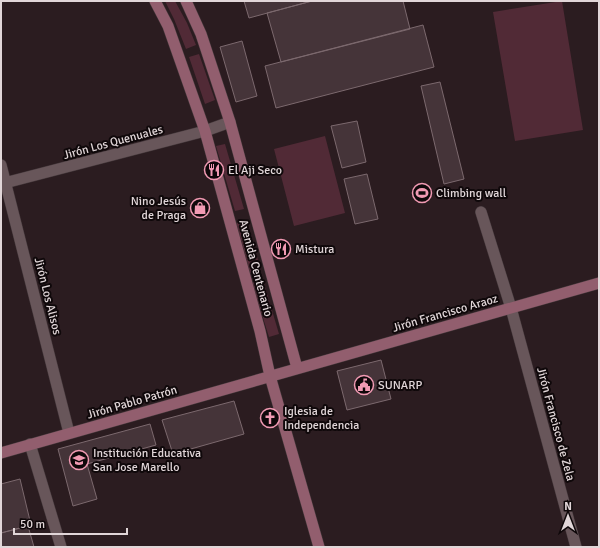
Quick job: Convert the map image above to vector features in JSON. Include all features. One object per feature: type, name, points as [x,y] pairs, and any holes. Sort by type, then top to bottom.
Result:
[{"type":"main road","name":"Avenida Centenario","points":[[155,1],[168,26],[205,131],[260,331],[270,376],[319,547]]},
{"type":"main road","name":"Avenida Centenario","points":[[186,1],[201,34],[230,122],[297,368]]},
{"type":"main road","name":"Jirón Francisco Araoz","points":[[270,376],[599,283]]},
{"type":"main road","name":"Jirón Pablo Patrón","points":[[1,453],[270,376]]},
{"type":"street","name":"Jirón Los Quenuales","points":[[3,184],[205,131],[230,122]]},
{"type":"street","name":"Jirón Los Alisos","points":[[1,165],[3,184],[69,433]]},
{"type":"street","name":"Jirón Francisco de Zela","points":[[481,212],[511,308],[576,547]]},
{"type":"street","points":[[30,444],[62,547]]},
{"type":"shaded area","points":[[165,1],[175,1],[187,23],[196,45],[186,49]]},
{"type":"shaded area","points":[[562,1],[583,130],[515,141],[493,12]]},
{"type":"shaded area","points":[[199,54],[215,100],[205,104],[189,57]]},
{"type":"shaded area","points":[[325,136],[345,213],[294,226],[274,149]]},
{"type":"shaded area","points":[[225,144],[244,209],[235,211],[216,146]]},
{"type":"shaded area","points":[[246,220],[261,270],[250,273],[236,223]]},
{"type":"shaded area","points":[[263,280],[279,334],[269,337],[252,283]]},
{"type":"building","points":[[244,1],[312,1],[249,18]]},
{"type":"building","points":[[312,1],[403,1],[410,29],[281,62],[267,13]]},
{"type":"building","points":[[423,25],[434,67],[276,108],[265,66]]},
{"type":"building","points":[[242,41],[257,96],[236,102],[220,47]]},
{"type":"building","points":[[440,82],[464,179],[444,184],[421,86]]},
{"type":"building","points":[[357,121],[366,162],[342,168],[331,126]]},
{"type":"building","points":[[367,174],[378,219],[355,224],[344,179]]},
{"type":"building","name":"SUNARP","points":[[381,360],[391,399],[347,410],[337,371]]},
{"type":"building","points":[[234,401],[244,434],[173,454],[162,420]]},
{"type":"building","points":[[150,424],[156,445],[87,464],[97,499],[73,506],[58,449]]},
{"type":"building","points":[[20,479],[31,525],[1,533],[1,484]]},
{"type":"building","points":[[28,526],[34,547],[1,547],[1,533]]},
{"type":"place","name":"El Aji Seco","points":[[214,170]]},
{"type":"place","name":"Climbing wall","points":[[422,193]]},
{"type":"place","name":"Nino Jesús de Praga","points":[[200,208]]},
{"type":"place","name":"Mistura","points":[[281,249]]},
{"type":"place","name":"SUNARP","points":[[364,385]]},
{"type":"place","name":"Iglesia de Independencia","points":[[270,418]]},
{"type":"place","name":"Institución Educativa San Jose Marello","points":[[79,460]]}]
